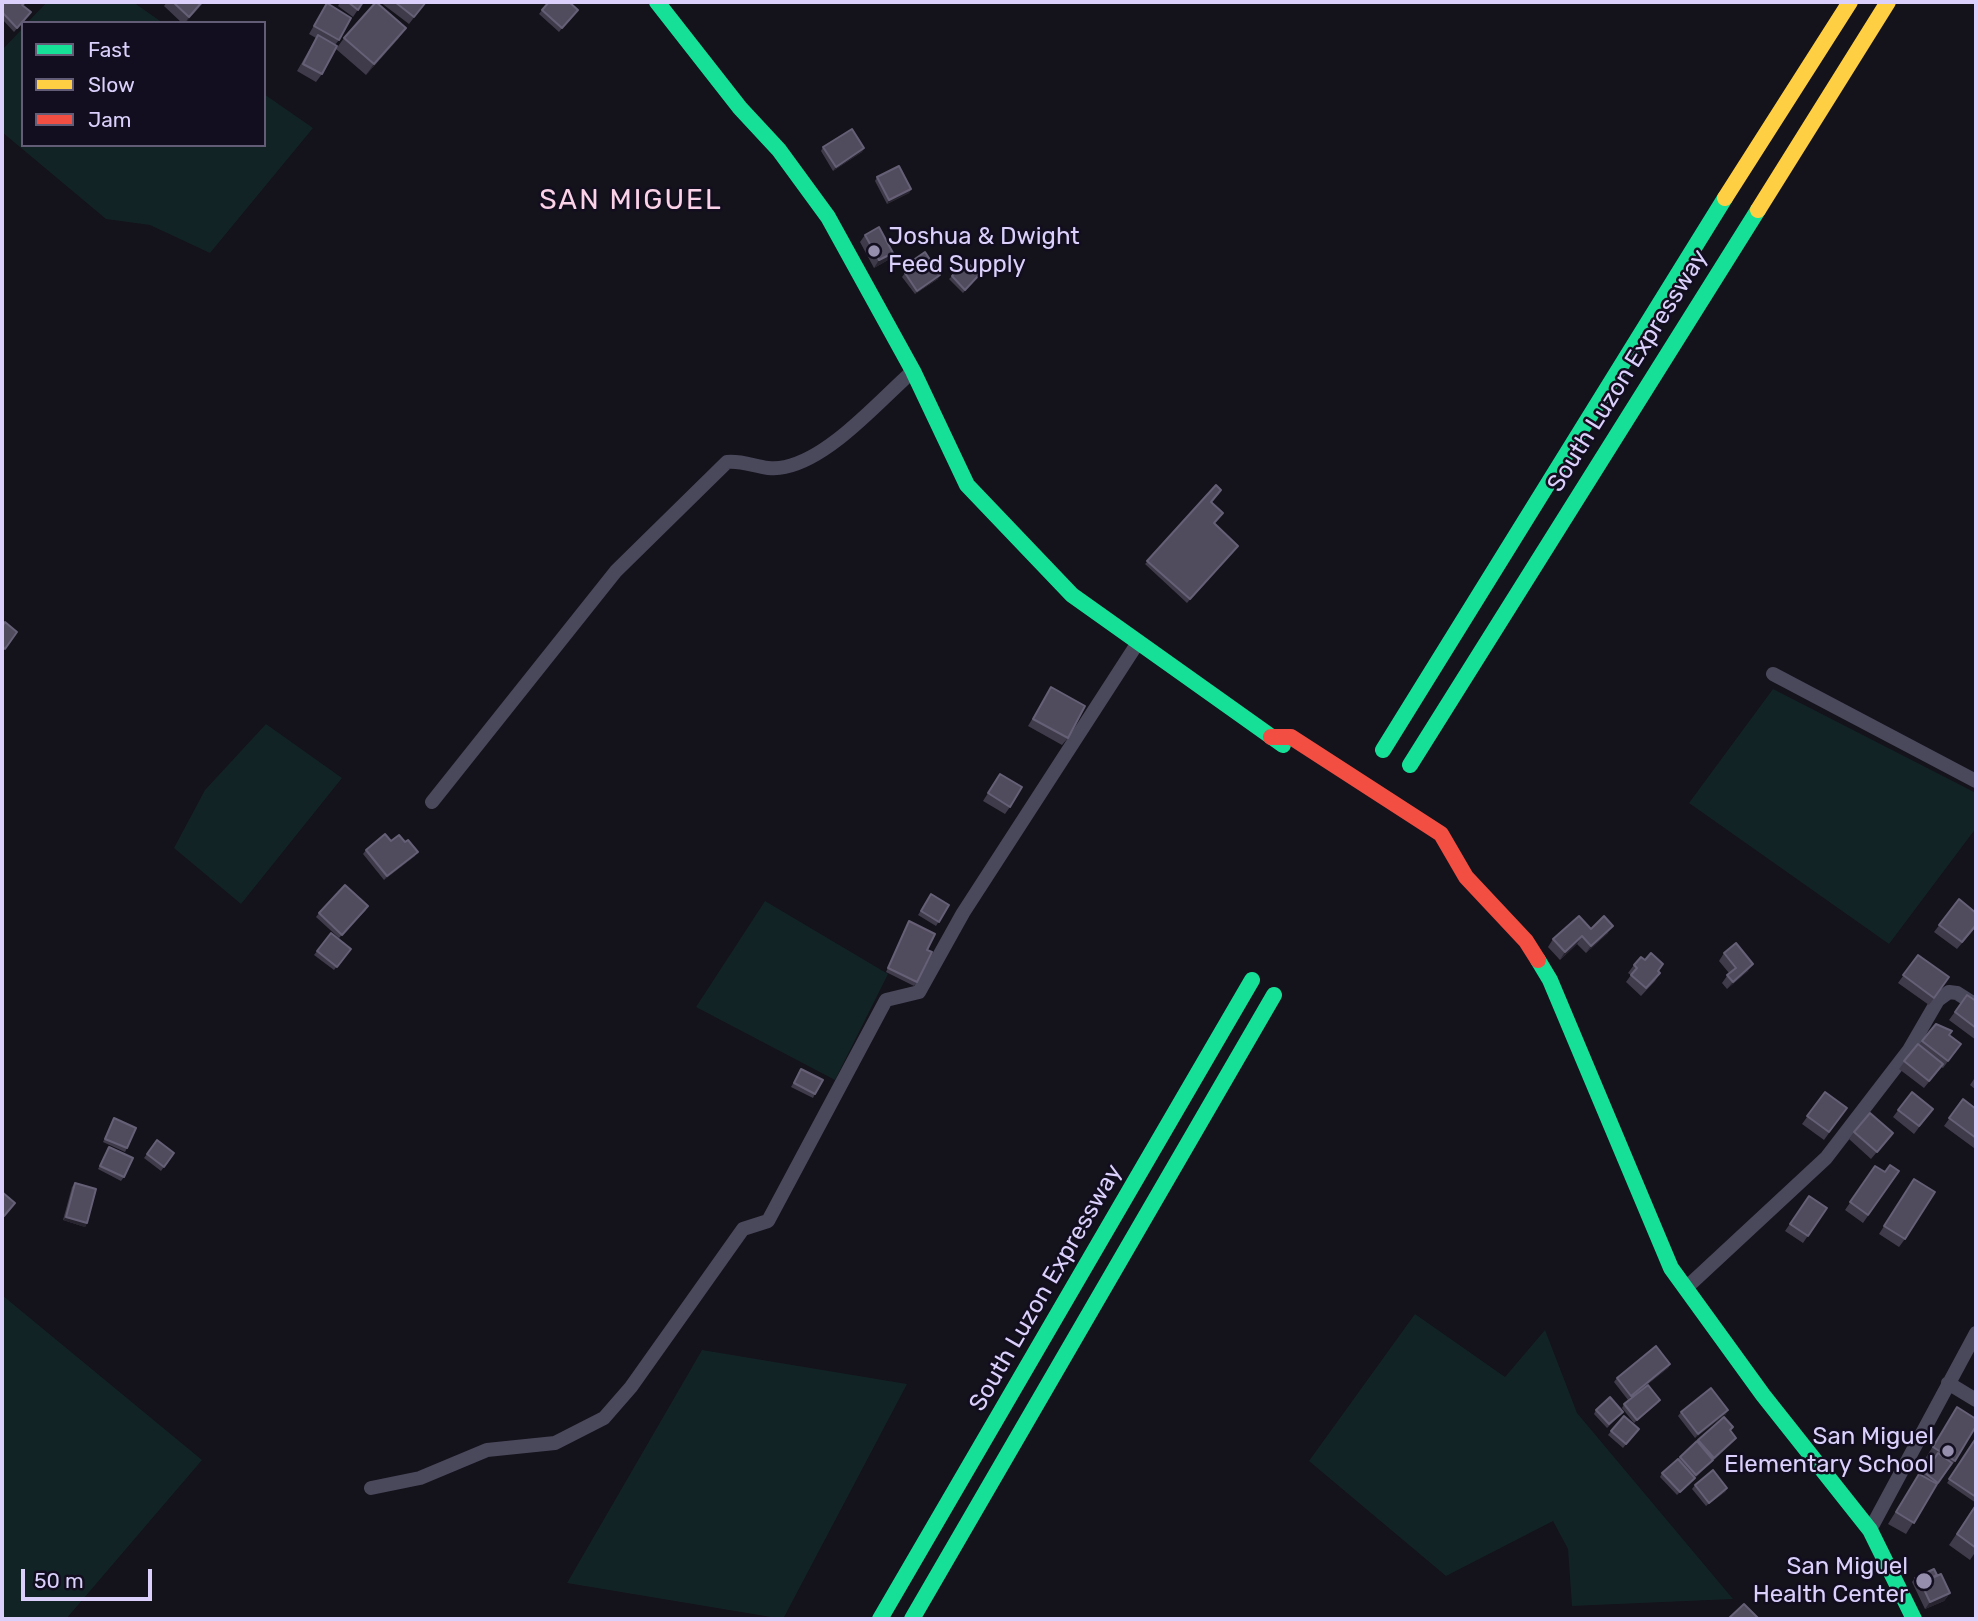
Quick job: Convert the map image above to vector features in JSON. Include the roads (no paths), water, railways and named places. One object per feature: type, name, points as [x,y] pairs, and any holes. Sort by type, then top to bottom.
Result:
[{"type":"main road","points":[[657,2],[740,108],[779,150],[828,218],[914,371],[967,485],[1072,594],[1137,644],[1311,764]]},
{"type":"main road","name":"South Luzon Expressway","points":[[1382,750],[1674,277],[1850,2]]},
{"type":"main road","name":"South Luzon Expressway","points":[[1410,765],[1888,2]]},
{"type":"main road","points":[[1271,737],[1291,737],[1441,834],[1466,877],[1526,941],[1550,980],[1661,1249],[1763,1395],[1870,1530],[1914,1619]]},
{"type":"main road","name":"South Luzon Expressway","points":[[880,1619],[1252,980]]},
{"type":"main road","name":"South Luzon Expressway","points":[[912,1619],[1274,995]]},
{"type":"street","points":[[432,802],[616,571],[727,462],[744,460],[761,469],[785,467],[822,452],[914,371]]},
{"type":"street","points":[[371,1488],[420,1478],[487,1450],[555,1443],[604,1418],[631,1387],[743,1229],[768,1221],[886,1000],[919,992],[963,913],[1137,644]]},
{"type":"street","points":[[1773,674],[1976,781]]},
{"type":"street","points":[[1686,1288],[1826,1158],[1909,1050],[1938,1000],[1949,992],[1957,993],[1976,1005]]},
{"type":"street","points":[[1870,1530],[1976,1333]]},
{"type":"street","points":[[1948,1383],[1976,1400]]},
{"type":"place","name":"Joshua & Dwight Feed Supply","points":[[874,251]]},
{"type":"place","name":"San Miguel Elementary School","points":[[1948,1451]]},
{"type":"place","name":"San Miguel Health Center","points":[[1924,1581]]},
{"type":"district","name":"SAN MIGUEL","points":[[631,201]]}]
